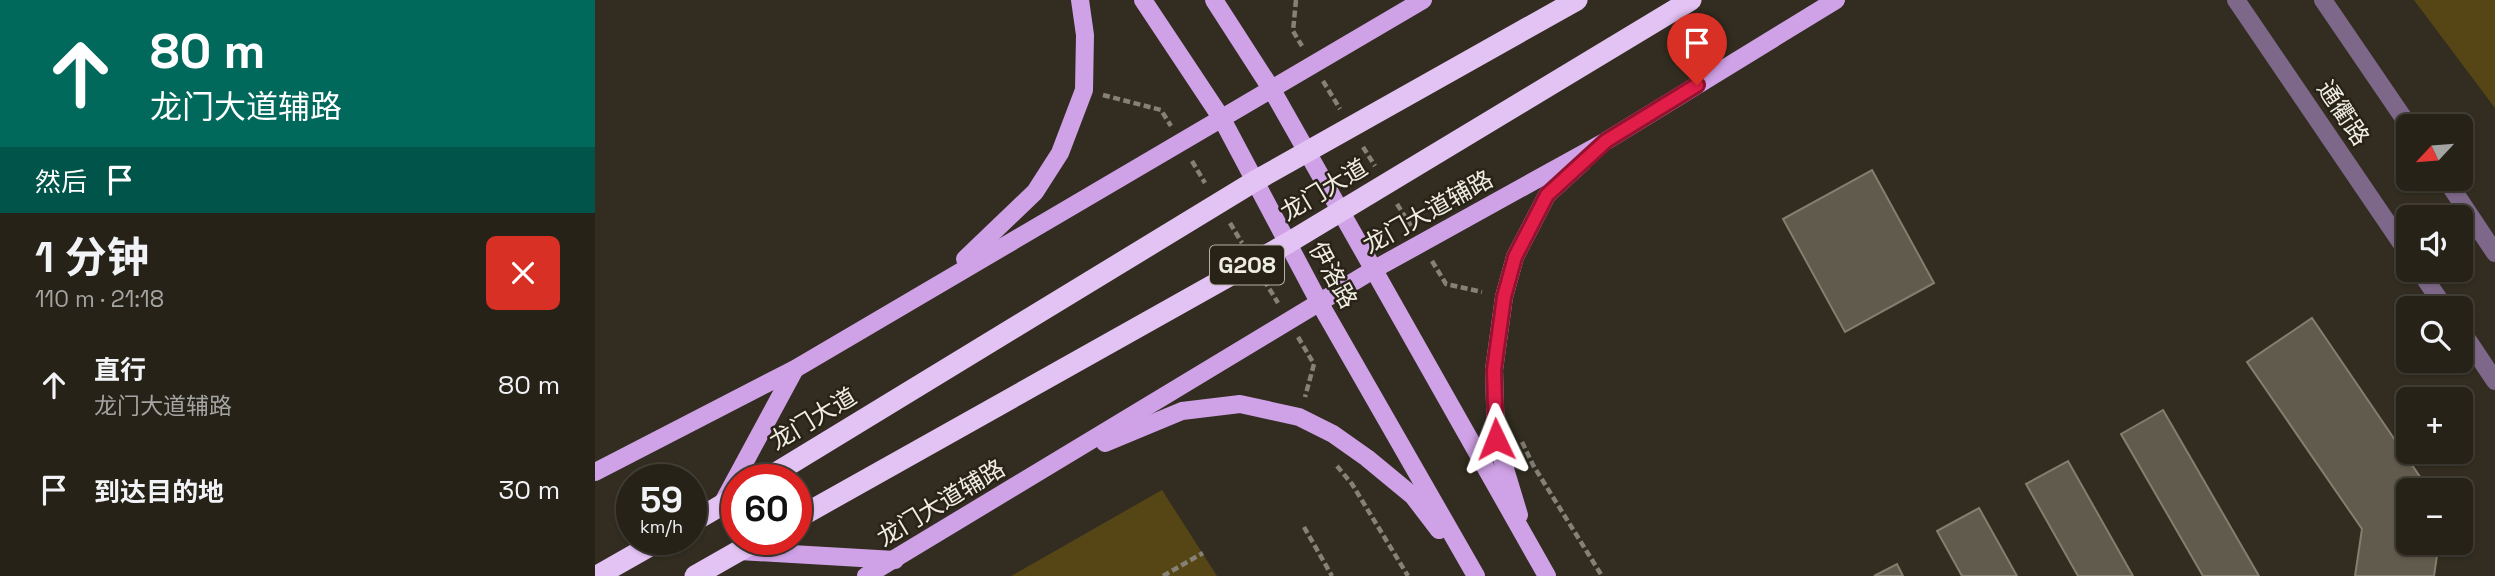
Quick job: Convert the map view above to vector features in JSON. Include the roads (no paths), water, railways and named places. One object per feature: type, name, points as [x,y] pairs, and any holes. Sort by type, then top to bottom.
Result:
[{"type":"highway","name":"龙门大道","points":[[790,464],[1255,181],[1577,0]]},
{"type":"highway","name":"龙门大道","points":[[812,510],[1288,243],[1691,0]]},
{"type":"highway","points":[[597,576],[634,555]]},
{"type":"highway","points":[[695,576],[732,555]]},
{"type":"main road","points":[[944,280],[1035,192],[1060,153],[1084,90],[1085,35],[1080,0]]},
{"type":"main road","name":"伊洛路","points":[[1143,0],[1222,119],[1319,302],[1475,576]]},
{"type":"main road","name":"伊洛路","points":[[1214,0],[1272,90],[1547,576]]},
{"type":"main road","points":[[595,472],[795,369],[1423,0]]},
{"type":"main road","name":"龙门大道辅路","points":[[866,576],[1319,302],[1606,141],[1836,0]]},
{"type":"main road","points":[[1528,545],[1496,439],[1494,370],[1504,297],[1515,257],[1547,195],[1606,141]]},
{"type":"main road","points":[[748,464],[795,369]]},
{"type":"main road","points":[[1053,465],[1182,411],[1240,404],[1299,417],[1333,434],[1413,496],[1475,576]]},
{"type":"main road","points":[[808,555],[895,560]]},
{"type":"street","name":"通衢路","points":[[2237,0],[2396,235]]},
{"type":"street","name":"通衢路","points":[[2323,0],[2401,114]]},
{"type":"street","points":[[2454,191],[2495,253]]},
{"type":"street","points":[[2473,348],[2495,381]]}]
